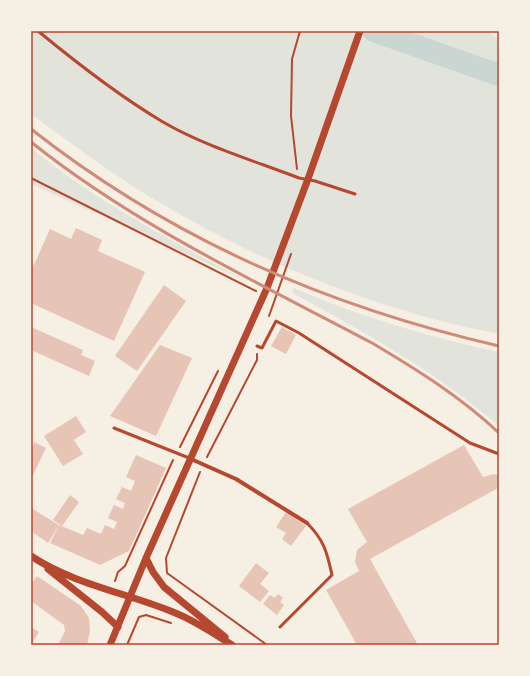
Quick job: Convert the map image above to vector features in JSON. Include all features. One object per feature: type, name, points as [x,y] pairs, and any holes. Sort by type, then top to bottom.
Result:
[{"type":"street","points":[[110,645],[146,558],[262,302],[308,180],[360,31]]},
{"type":"street","points":[[191,459],[236,479],[307,523]]},
{"type":"street","points":[[31,556],[42,563],[118,626]]},
{"type":"street","points":[[146,558],[153,572],[164,587],[209,622],[233,645]]},
{"type":"street","points":[[42,563],[112,591],[174,612],[197,623],[233,645]]},
{"type":"lane","points":[[38,31],[100,81],[164,123],[195,138],[299,178],[355,194]]},
{"type":"lane","points":[[257,346],[262,348],[276,321],[299,333],[470,443],[499,454]]},
{"type":"lane","points":[[114,428],[191,459]]},
{"type":"lane","points":[[280,626],[332,574],[320,536],[307,523]]},
{"type":"path","points":[[299,178],[290,116],[292,59],[300,31]]},
{"type":"path","points":[[31,178],[256,291]]},
{"type":"path","points":[[268,320],[293,248]]},
{"type":"path","points":[[254,297],[259,284]]},
{"type":"path","points":[[257,346],[257,360],[204,464],[166,558],[168,573],[267,645]]},
{"type":"path","points":[[112,591],[118,572],[125,566],[177,453],[220,367]]},
{"type":"path","points":[[127,645],[139,617],[146,615],[177,625]]},
{"type":"shaded area","points":[[31,31],[487,31],[499,40],[499,334],[408,312],[364,298],[320,281],[234,243],[193,222],[136,188],[91,158],[31,114]]},
{"type":"shaded area","points":[[31,148],[107,203],[161,235],[244,280],[31,184]]},
{"type":"shaded area","points":[[294,288],[369,317],[447,340],[499,352],[499,426],[475,406],[425,370],[373,338],[292,293]]},
{"type":"building","points":[[76,228],[102,240],[98,251],[145,272],[114,341],[31,303],[31,263],[34,265],[50,229],[71,239]]},
{"type":"building","points":[[164,285],[186,301],[137,371],[115,356]]},
{"type":"building","points":[[31,327],[83,350],[81,355],[95,361],[89,376],[31,350]]},
{"type":"building","points":[[282,327],[296,335],[286,354],[271,346]]},
{"type":"building","points":[[160,345],[192,358],[156,436],[110,416]]},
{"type":"building","points":[[76,416],[86,432],[69,443],[74,440],[83,454],[63,466],[44,436]]},
{"type":"building","points":[[34,442],[46,448],[31,479],[31,450]]},
{"type":"building","points":[[464,445],[483,477],[494,474],[499,475],[499,490],[498,488],[370,559],[418,645],[357,645],[326,590],[359,571],[355,562],[357,550],[367,542],[348,509]]},
{"type":"building","points":[[136,455],[166,468],[129,551],[100,565],[50,543],[59,525],[83,535],[87,528],[101,534],[105,525],[114,529],[117,522],[108,518],[114,505],[123,509],[125,503],[116,499],[122,487],[131,491],[135,481],[126,477]]},
{"type":"building","points":[[70,495],[79,502],[62,526],[53,520]]},
{"type":"building","points":[[31,508],[59,525],[48,543],[31,531]]},
{"type":"building","points":[[286,512],[306,526],[291,546],[282,539],[286,533],[276,527]]},
{"type":"building","points":[[256,563],[269,573],[260,584],[269,591],[260,602],[239,586]]},
{"type":"building","points":[[37,576],[81,606],[89,618],[90,631],[87,645],[58,645],[65,631],[64,625],[31,601],[31,585]]},
{"type":"building","points":[[278,594],[283,598],[280,602],[284,605],[277,615],[263,604],[270,595],[275,598]]},
{"type":"building","points":[[31,627],[39,632],[31,645]]},
{"type":"waterway","points":[[374,31],[499,75]]},
{"type":"railway","points":[[31,129],[84,168],[139,204],[195,235],[253,264],[312,289],[373,311],[435,330],[499,346]]},
{"type":"railway","points":[[31,142],[71,172],[154,226],[240,274],[372,343],[405,363],[438,384],[469,407],[499,433]]}]
